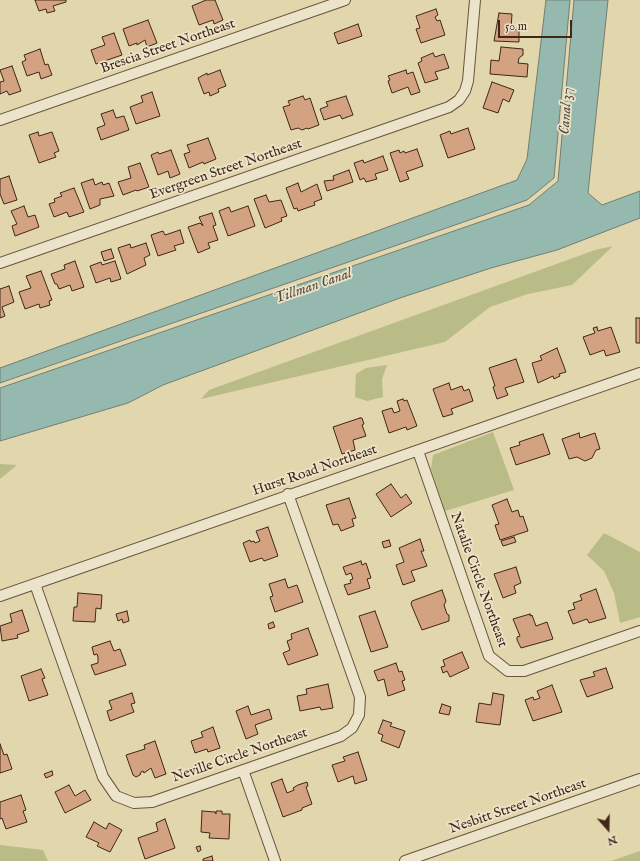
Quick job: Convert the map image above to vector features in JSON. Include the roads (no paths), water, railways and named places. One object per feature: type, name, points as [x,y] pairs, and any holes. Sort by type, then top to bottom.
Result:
[{"type":"street","name":"Brescia Street Northeast","points":[[0,120],[345,0]]},
{"type":"street","name":"Evergreen Street Northeast","points":[[0,263],[436,112],[459,100],[468,81],[475,0]]},
{"type":"street","name":"Hurst Road Northeast","points":[[0,596],[288,494],[418,451],[640,373]]},
{"type":"street","name":"Natalie Circle Northeast","points":[[418,451],[489,656],[508,671],[524,671],[640,631]]},
{"type":"street","name":"Neville Circle Northeast","points":[[35,584],[103,777],[116,796],[134,803],[152,802],[341,736],[352,728],[359,716],[360,697],[288,494]]},
{"type":"street","points":[[243,770],[275,861]]},
{"type":"street","name":"Nesbitt Street Northeast","points":[[405,861],[640,779]]},
{"type":"water","points":[[546,0],[570,0],[554,178],[527,200],[0,383],[0,368],[517,180],[527,159]]},
{"type":"water","points":[[574,0],[608,0],[588,193],[602,205],[640,191],[640,218],[557,250],[491,268],[400,298],[163,385],[128,403],[0,441],[0,388],[529,205],[558,181]]},
{"type":"water label","name":"Canal 37","points":[[567,111]]},
{"type":"water label","name":"Tillman Canal","points":[[313,287]]}]
